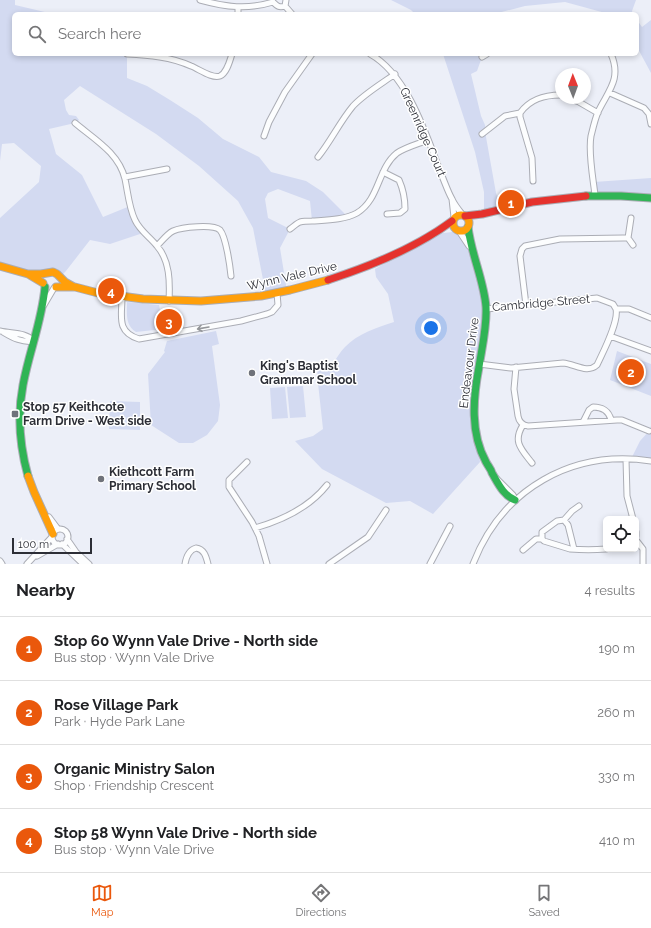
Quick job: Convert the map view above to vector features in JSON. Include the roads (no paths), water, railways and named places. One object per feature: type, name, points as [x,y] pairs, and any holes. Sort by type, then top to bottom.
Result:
[{"type":"main road","name":"Wynn Vale Drive","points":[[55,288],[74,287],[122,297],[169,301],[223,300],[277,293],[350,274],[388,258],[435,234],[458,217],[487,213],[533,202],[566,197],[595,195],[651,198]]},
{"type":"main road","name":"Wynn Vale Drive","points":[[435,234],[457,230],[464,231],[487,213]]},
{"type":"main road","name":"Endeavour Drive","points":[[458,217],[469,220],[468,227],[472,250],[481,279],[486,309],[486,329],[474,394],[474,421],[476,431],[482,454],[496,482],[510,499],[515,500]]},
{"type":"main road","points":[[457,230],[453,227],[458,217]]},
{"type":"main road","points":[[0,266],[28,274],[55,273],[59,278],[59,283],[55,288],[49,289],[28,274]]},
{"type":"main road","points":[[46,274],[43,278],[44,306],[22,392],[20,429],[22,451],[26,469],[41,508],[54,533]]},
{"type":"main road","name":"Wynn Vale Drive","points":[[59,278],[74,287]]},
{"type":"street","points":[[200,0],[213,4],[238,7],[255,6],[273,1],[278,7],[285,6]]},
{"type":"street","points":[[285,6],[286,0]]},
{"type":"street","points":[[285,6],[290,12]]},
{"type":"street","points":[[238,7],[238,12]]},
{"type":"street","points":[[159,56],[189,65],[214,76],[219,76],[225,71],[231,56]]},
{"type":"street","points":[[264,136],[269,122],[285,92],[311,56]]},
{"type":"street","name":"Greenridge Court","points":[[373,56],[395,74],[406,94],[428,140],[458,217]]},
{"type":"street","points":[[595,195],[591,137],[598,113],[610,93],[614,80],[614,66],[612,56]]},
{"type":"street","points":[[318,157],[326,148],[335,130],[354,105],[395,74]]},
{"type":"street","points":[[610,93],[644,108],[649,114],[651,124]]},
{"type":"street","points":[[482,134],[505,116],[520,113],[530,102],[547,95],[555,95]]},
{"type":"street","points":[[582,104],[598,113]]},
{"type":"street","points":[[520,113],[532,158],[533,181]]},
{"type":"street","points":[[75,123],[110,151],[119,164],[124,177],[135,221],[143,233],[157,246],[166,263],[170,280],[169,301]]},
{"type":"street","points":[[290,229],[299,222],[348,217],[357,213],[367,205],[374,196],[383,172],[391,160],[397,154],[428,140]]},
{"type":"street","points":[[124,177],[167,169]]},
{"type":"street","points":[[383,172],[399,180],[403,190],[405,204],[405,209],[400,213],[387,214]]},
{"type":"street","points":[[631,218],[628,238],[633,245]]},
{"type":"street","points":[[157,246],[172,231],[204,227],[215,228],[220,231],[222,236],[227,251],[231,276]]},
{"type":"street","name":"Endeavour Drive","points":[[457,230],[472,250]]},
{"type":"street","points":[[526,305],[520,256],[522,249],[525,246],[560,239],[628,238]]},
{"type":"street","points":[[44,306],[55,288]]},
{"type":"street","points":[[122,297],[121,323],[123,328],[128,335],[139,339],[242,321],[272,312],[278,305],[277,293]]},
{"type":"street","name":"Cambridge Street","points":[[486,309],[597,298],[613,304],[616,309]]},
{"type":"street","points":[[479,364],[504,368],[563,363],[584,369],[591,369],[597,365],[610,336],[617,315],[616,309],[629,309],[651,318]]},
{"type":"street","points":[[1,332],[30,336],[34,341]]},
{"type":"street","points":[[610,336],[651,351]]},
{"type":"street","points":[[516,367],[514,388],[518,416],[520,423],[523,425],[528,426],[622,420],[649,431]]},
{"type":"street","points":[[583,422],[589,410],[593,407],[605,410],[611,420]]},
{"type":"street","points":[[523,425],[518,434],[519,445],[532,463]]},
{"type":"street","points":[[474,564],[482,544],[505,510],[515,500],[541,481],[571,467],[601,460],[626,459],[651,461]]},
{"type":"street","points":[[626,459],[627,496],[632,516]]},
{"type":"street","points":[[247,462],[229,480],[229,487],[230,491],[249,515],[267,564]]},
{"type":"street","points":[[255,528],[292,514],[319,496],[327,485]]},
{"type":"street","points":[[542,539],[542,532],[557,521],[564,520],[579,506]]},
{"type":"street","points":[[329,564],[368,537],[386,510]]},
{"type":"street","points":[[564,520],[568,525],[574,549]]},
{"type":"street","points":[[430,564],[450,526]]},
{"type":"street","points":[[27,564],[34,558],[54,533],[65,531],[72,548],[89,564]]},
{"type":"street","points":[[54,533],[55,542],[60,544],[83,564]]},
{"type":"street","points":[[34,558],[67,539]]},
{"type":"street","points":[[523,550],[536,539],[542,539],[547,542],[574,549],[603,549]]},
{"type":"street","points":[[639,544],[643,549],[643,564]]},
{"type":"street","points":[[185,564],[191,550],[196,548],[205,554],[208,564]]},
{"type":"place","name":"Stop 60 Wynn Vale Drive - North side","points":[[511,203]]},
{"type":"place","name":"Stop 58 Wynn Vale Drive - North side","points":[[111,291]]},
{"type":"place","name":"Organic Ministry Salon","points":[[169,322]]},
{"type":"place","name":"Rose Village Park","points":[[631,372]]},
{"type":"place","name":"King's Baptist Grammar School","points":[[252,373]]},
{"type":"place","name":"Stop 57 Keithcote Farm Drive - West side","points":[[15,414]]},
{"type":"place","name":"Kiethcott Farm Primary School","points":[[101,479]]}]
